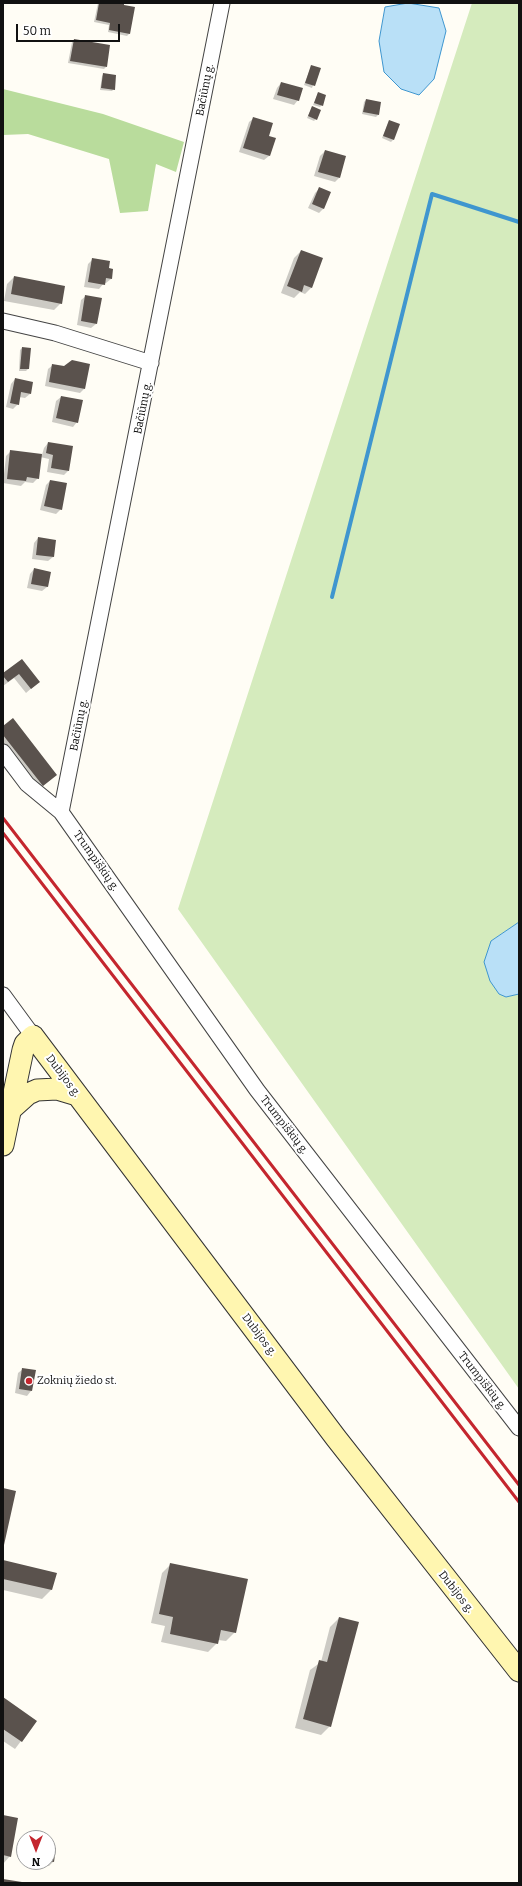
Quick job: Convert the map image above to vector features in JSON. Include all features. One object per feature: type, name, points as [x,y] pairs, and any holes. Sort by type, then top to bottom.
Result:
[{"type":"main road","name":"Dubijos g.","points":[[33,1036],[341,1444],[519,1671]]},
{"type":"main road","points":[[3,1145],[23,1050],[33,1036]]},
{"type":"main road","points":[[9,1111],[28,1094],[37,1090],[57,1089],[77,1095]]},
{"type":"street","name":"Bačiūnų g.","points":[[61,812],[222,3]]},
{"type":"street","points":[[3,321],[55,333],[151,363]]},
{"type":"street","name":"Trumpiškių g.","points":[[3,752],[27,784],[61,812],[257,1090],[519,1428]]},
{"type":"street","name":"Dubijos g.","points":[[3,995],[33,1036]]},
{"type":"green space","points":[[472,3],[519,3],[519,922],[491,941],[506,997],[519,994],[519,1389],[178,909]]},
{"type":"green space","points":[[3,89],[103,114],[184,142],[176,172],[156,164],[148,211],[120,213],[109,159],[28,134],[3,135]]},
{"type":"water","points":[[408,3],[439,8],[446,31],[434,79],[419,95],[401,89],[384,72],[379,41],[385,7]]},
{"type":"water","points":[[519,922],[519,994],[506,997],[499,994],[490,981],[484,962],[491,941]]},
{"type":"building","points":[[99,3],[124,3],[124,5],[135,7],[130,34],[109,30],[110,23],[96,20]]},
{"type":"building","points":[[74,39],[110,45],[107,67],[70,61]]},
{"type":"building","points":[[311,65],[321,68],[315,86],[305,83]]},
{"type":"building","points":[[103,73],[116,75],[115,90],[101,88]]},
{"type":"building","points":[[281,82],[303,88],[299,101],[277,95]]},
{"type":"building","points":[[318,92],[326,95],[323,106],[314,103]]},
{"type":"building","points":[[366,99],[381,102],[379,115],[363,112]]},
{"type":"building","points":[[312,106],[321,110],[317,120],[308,116]]},
{"type":"building","points":[[253,117],[273,123],[269,136],[276,138],[270,156],[243,148]]},
{"type":"building","points":[[389,120],[400,124],[394,140],[383,136]]},
{"type":"building","points":[[325,150],[346,156],[340,178],[318,172]]},
{"type":"building","points":[[319,187],[331,192],[324,209],[312,204]]},
{"type":"building","points":[[301,250],[323,258],[312,288],[304,285],[302,292],[287,286]]},
{"type":"building","points":[[92,258],[110,261],[109,268],[113,269],[112,279],[106,278],[105,285],[88,282]]},
{"type":"building","points":[[14,276],[65,286],[62,304],[11,294]]},
{"type":"building","points":[[85,295],[102,298],[97,324],[81,321]]},
{"type":"building","points":[[22,347],[31,348],[29,369],[20,369]]},
{"type":"building","points":[[72,360],[90,364],[85,389],[49,382],[52,364],[64,366]]},
{"type":"building","points":[[15,378],[33,382],[31,394],[21,392],[19,405],[10,403]]},
{"type":"building","points":[[61,396],[83,400],[78,423],[56,418]]},
{"type":"building","points":[[48,442],[73,446],[69,471],[51,468],[53,455],[46,453]]},
{"type":"building","points":[[10,450],[42,454],[39,479],[27,477],[26,481],[7,479]]},
{"type":"building","points":[[50,480],[67,483],[62,510],[44,506]]},
{"type":"building","points":[[38,537],[56,540],[54,557],[36,555]]},
{"type":"building","points":[[34,568],[51,572],[48,587],[31,584]]},
{"type":"building","points":[[22,659],[40,682],[31,689],[19,674],[8,682],[3,676],[3,673]]},
{"type":"building","points":[[13,718],[57,775],[43,786],[3,735],[3,726]]},
{"type":"building","points":[[22,1368],[36,1370],[32,1391],[19,1389]]},
{"type":"building","points":[[3,1488],[16,1491],[4,1545],[3,1545]]},
{"type":"building","points":[[3,1560],[57,1573],[52,1590],[3,1579]]},
{"type":"building","points":[[170,1563],[248,1579],[236,1633],[221,1630],[218,1644],[170,1634],[173,1617],[159,1614]]},
{"type":"building","points":[[339,1617],[359,1622],[331,1727],[303,1719],[319,1660],[327,1662]]},
{"type":"building","points":[[3,1697],[37,1721],[22,1742],[3,1729]]},
{"type":"building","points":[[3,1815],[18,1818],[11,1857],[3,1855]]},
{"type":"building","points":[[3,1879],[22,1882],[22,1883],[3,1883]]},
{"type":"waterway","points":[[332,597],[432,194],[519,222]]},
{"type":"railway","points":[[3,818],[519,1485]]},
{"type":"railway","points":[[3,833],[519,1502]]},
{"type":"place","name":"Zoknių žiedo st.","points":[[29,1381]]}]
